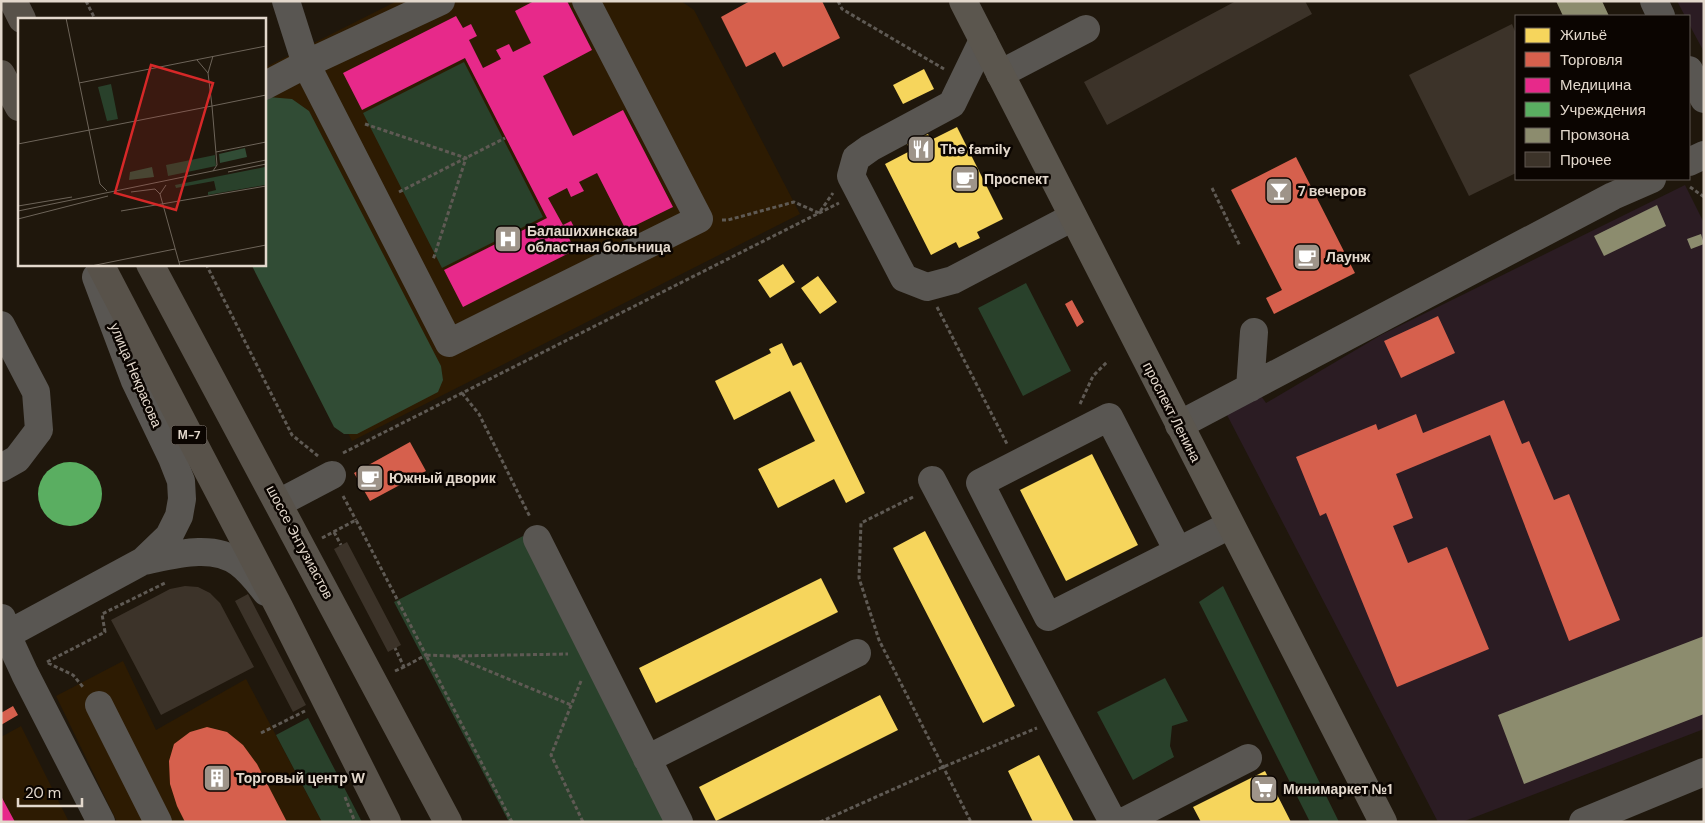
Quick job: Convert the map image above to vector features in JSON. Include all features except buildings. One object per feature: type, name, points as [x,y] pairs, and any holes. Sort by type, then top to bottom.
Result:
[{"type":"highway","points":[[14,1],[22,18]]},
{"type":"highway","points":[[1,74],[18,105]]},
{"type":"highway","name":"М-7","points":[[101,265],[279,607],[387,822]]},
{"type":"highway","name":"шоссе Энтузиастов","points":[[151,265],[448,822]]},
{"type":"main road","name":"проспект Ленина","points":[[963,1],[1383,822]]},
{"type":"street","points":[[286,1],[306,64],[450,343],[699,218],[586,1]]},
{"type":"street","points":[[265,85],[306,64],[441,1]]},
{"type":"street","points":[[1654,1],[1661,15]]},
{"type":"street","points":[[1000,74],[1086,29]]},
{"type":"street","points":[[982,40],[952,104],[870,148],[856,158],[851,176],[904,278],[926,287],[953,280],[1073,217]]},
{"type":"street","points":[[1690,72],[1704,99]]},
{"type":"street","points":[[1,93],[18,110]]},
{"type":"street","points":[[1690,170],[1704,155]]},
{"type":"street","points":[[1179,425],[1613,196],[1650,180]]},
{"type":"street","name":"улица Некрасова","points":[[91,265],[135,381],[181,481],[182,498],[179,516],[169,536],[143,561]]},
{"type":"street","points":[[1,324],[36,392],[38,430],[17,459],[1,468]]},
{"type":"street","points":[[1250,388],[1254,332]]},
{"type":"street","points":[[1178,551],[1109,417],[980,483],[1048,617],[1178,551],[1230,524]]},
{"type":"street","points":[[279,503],[331,462]]},
{"type":"street","points":[[932,480],[1113,822]]},
{"type":"street","points":[[536,539],[679,822]]},
{"type":"street","name":"улица Некрасова","points":[[3,629],[143,561],[183,553],[205,552],[225,555],[238,562],[252,575],[279,607]]},
{"type":"street","points":[[3,629],[101,822]]},
{"type":"street","points":[[647,759],[857,653]]},
{"type":"street","points":[[99,705],[150,819]]},
{"type":"street","points":[[1124,822],[1162,813],[1248,758]]},
{"type":"street","points":[[1584,822],[1704,772]]},
{"type":"path","points":[[86,1],[94,18]]},
{"type":"path","points":[[838,1],[842,9],[964,80]]},
{"type":"path","points":[[331,113],[466,158]]},
{"type":"path","points":[[377,203],[506,138]]},
{"type":"path","points":[[423,292],[466,158]]},
{"type":"path","points":[[1690,177],[1704,197]]},
{"type":"path","points":[[1212,188],[1240,246]]},
{"type":"path","points":[[207,265],[292,435],[331,462],[462,393],[860,192]]},
{"type":"path","points":[[699,218],[728,220],[794,202],[819,213]]},
{"type":"path","points":[[926,287],[1008,447]]},
{"type":"path","points":[[462,393],[478,414],[529,513],[536,539]]},
{"type":"path","points":[[341,545],[334,532],[356,520],[512,822]]},
{"type":"path","points":[[861,524],[859,578],[879,640],[971,822]]},
{"type":"path","points":[[99,705],[73,675],[47,662],[105,632],[102,614],[169,581]]},
{"type":"path","points":[[395,648],[404,667],[426,655],[594,653],[586,668],[551,755],[583,822]]},
{"type":"path","points":[[453,656],[571,706]]},
{"type":"path","points":[[261,733],[302,712]]},
{"type":"path","points":[[820,822],[943,767],[1059,719]]},
{"type":"shaded area","name":"Балашихинская областная больница","points":[[397,1],[681,1],[694,10],[800,214],[352,441],[262,265],[265,265],[265,67]]},
{"type":"shaded area","points":[[1677,1],[1704,1],[1704,52],[1690,26],[1690,15],[1684,15]]},
{"type":"shaded area","points":[[1685,185],[1704,223],[1704,729],[1462,822],[1438,822],[1226,413],[1259,393],[1266,403],[1381,335]]},
{"type":"shaded area","points":[[123,661],[156,730],[246,679],[322,822],[117,822],[56,696]]},
{"type":"shaded area","points":[[21,726],[69,822],[1,822],[1,737]]},
{"type":"green space","points":[[464,62],[543,217],[442,268],[363,113]]},
{"type":"green space","points":[[268,97],[292,99],[309,111],[441,366],[443,380],[438,392],[357,434],[344,434],[334,427],[252,265],[265,265],[265,98]]},
{"type":"green space","points":[[1026,283],[1071,371],[1023,396],[978,308]]},
{"type":"green space","points":[[523,536],[668,822],[509,822],[394,602]]},
{"type":"green space","points":[[1223,586],[1339,822],[1310,822],[1199,602]]},
{"type":"green space","points":[[1165,678],[1188,721],[1172,726],[1170,746],[1174,757],[1133,780],[1097,712]]},
{"type":"green space","points":[[308,718],[362,822],[322,822],[276,735]]},
{"type":"place","name":"The family","points":[[921,149]]},
{"type":"place","name":"Проспект","points":[[965,179]]},
{"type":"place","name":"7 вечеров","points":[[1279,191]]},
{"type":"place","name":"Балашихинская областная больница","points":[[508,239]]},
{"type":"place","name":"Лаунж","points":[[1307,257]]},
{"type":"place","name":"Южный дворик","points":[[370,478]]},
{"type":"place","name":"Торговый центр W","points":[[217,778]]},
{"type":"place","name":"Минимаркет №1","points":[[1264,789]]}]
